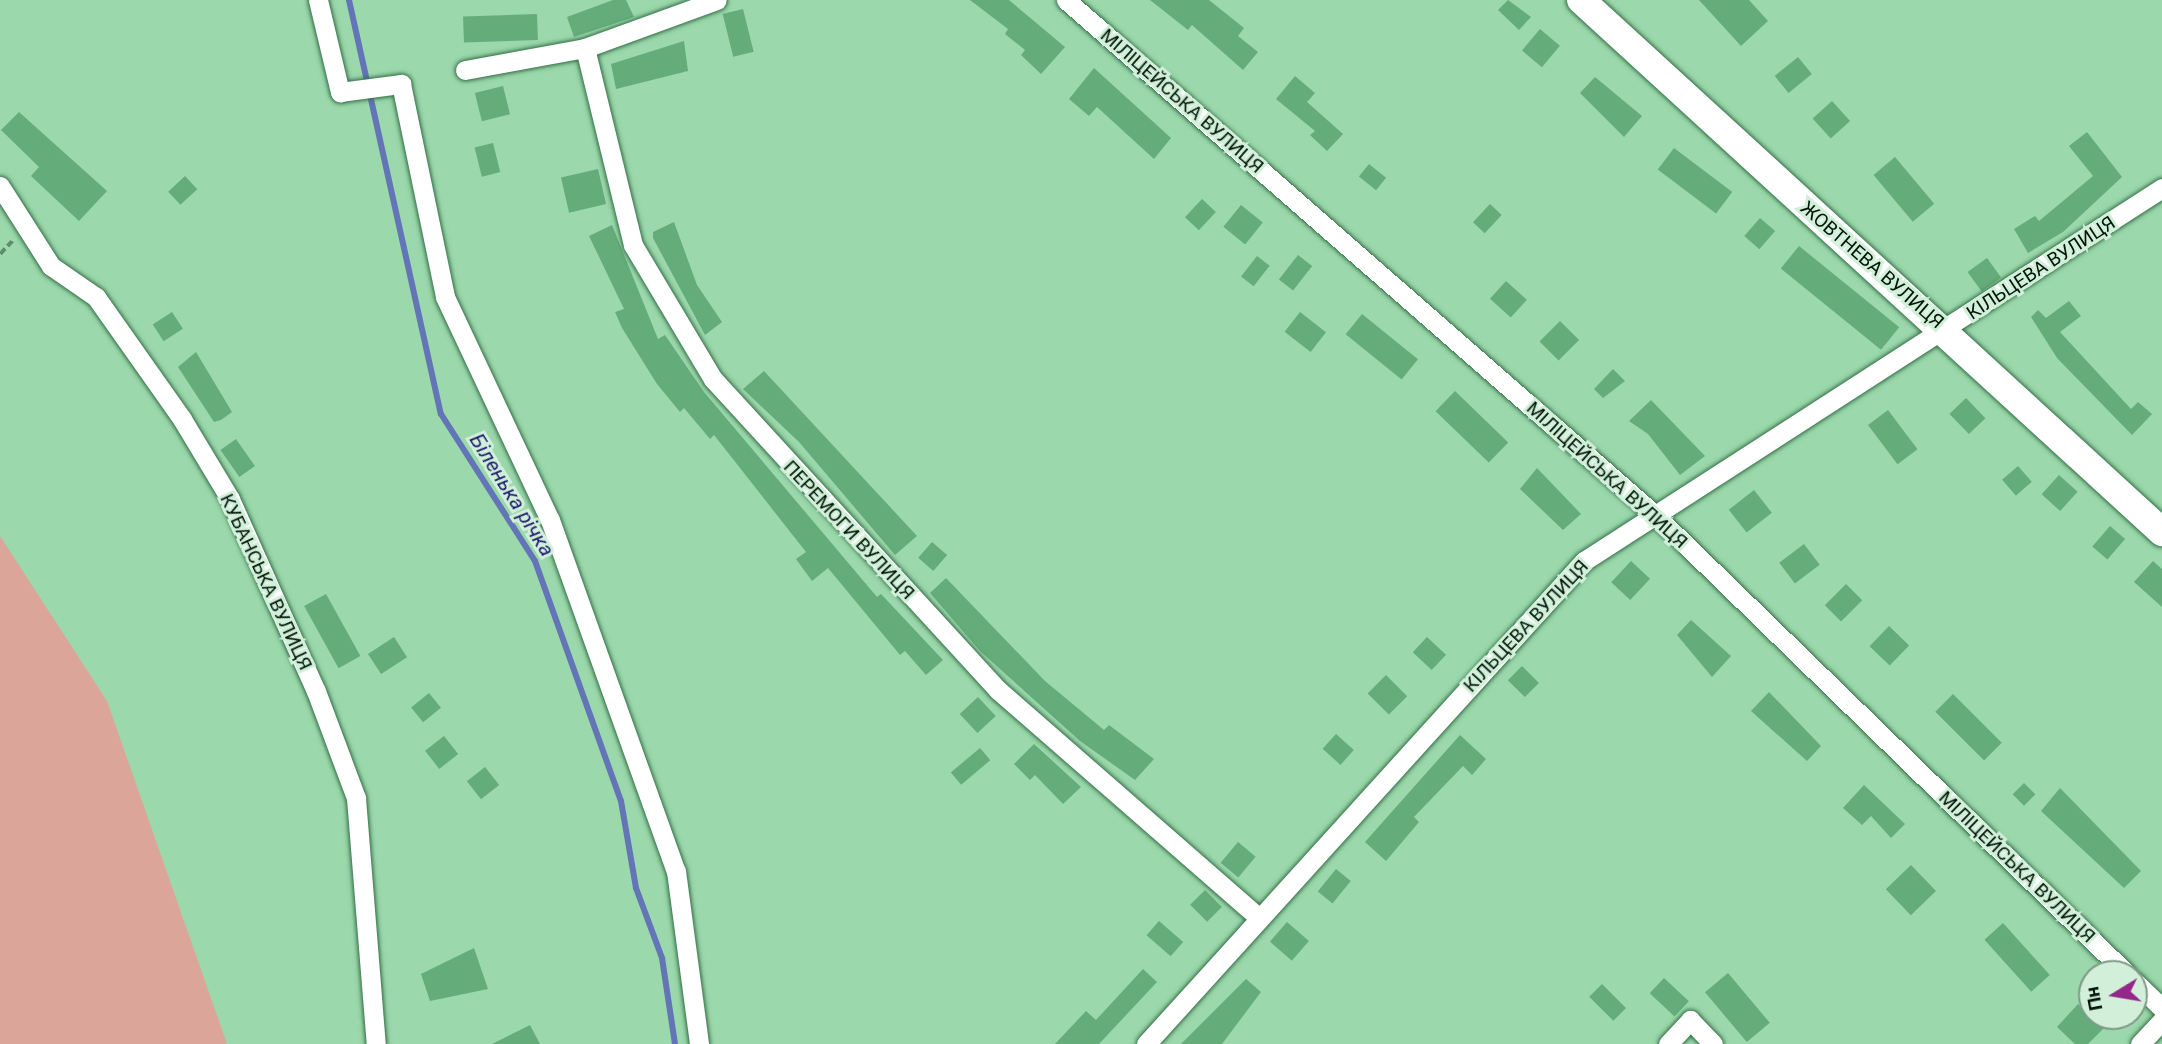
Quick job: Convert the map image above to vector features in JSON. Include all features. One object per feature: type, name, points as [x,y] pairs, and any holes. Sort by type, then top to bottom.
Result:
[{"type":"main road","name":"ЖОВТНЕВА ВУЛИЦЯ","points":[[1581,0],[1947,330],[2162,532]]},
{"type":"street","points":[[318,0],[340,92],[401,84],[445,297],[550,520],[676,871],[699,1044]]},
{"type":"street","points":[[465,70],[585,48],[717,0]]},
{"type":"street","name":"МІЛІЦЕЙСЬКА ВУЛИЦЯ","points":[[1066,0],[1654,514],[2113,960]]},
{"type":"street","name":"ПЕРЕМОГИ ВУЛИЦЯ","points":[[585,48],[634,245],[713,379],[998,690],[1257,916]]},
{"type":"street","name":"КУБАНСЬКА ВУЛИЦЯ","points":[[0,186],[51,266],[96,297],[182,419],[230,499],[316,691],[356,798],[376,1044]]},
{"type":"street","name":"КІЛЬЦЕВА ВУЛИЦЯ","points":[[1146,1044],[1257,916],[1584,561],[1947,330],[2162,188]]},
{"type":"street","points":[[2148,994],[2162,1008]]},
{"type":"street","points":[[1668,1044],[1690,1020],[1713,1044]]},
{"type":"street","points":[[2140,1044],[2162,1020]]},
{"type":"shaded area","points":[[0,536],[107,701],[227,1044],[0,1044]]},
{"type":"building","points":[[613,0],[626,0],[634,17],[574,37],[567,17]]},
{"type":"building","points":[[970,0],[1009,0],[1065,47],[1041,74],[1021,55],[1025,50],[1005,34],[1008,29]]},
{"type":"building","points":[[1150,0],[1209,0],[1244,28],[1238,36],[1258,52],[1243,70],[1192,25],[1188,30]]},
{"type":"building","points":[[1508,0],[1531,17],[1519,30],[1498,10]]},
{"type":"building","points":[[1699,0],[1749,0],[1768,21],[1741,46]]},
{"type":"building","points":[[743,9],[754,52],[733,57],[723,14]]},
{"type":"building","points":[[537,14],[538,40],[464,43],[463,17]]},
{"type":"building","points":[[1540,29],[1560,46],[1542,67],[1522,50]]},
{"type":"building","points":[[684,41],[688,71],[616,89],[611,64]]},
{"type":"building","points":[[1798,57],[1812,74],[1789,93],[1775,76]]},
{"type":"building","points":[[1094,68],[1171,138],[1154,159],[1097,107],[1089,116],[1069,99]]},
{"type":"building","points":[[1295,76],[1315,93],[1307,102],[1343,134],[1327,151],[1310,135],[1315,131],[1276,99]]},
{"type":"building","points":[[1595,77],[1642,116],[1624,137],[1580,93]]},
{"type":"building","points":[[503,86],[510,114],[482,121],[475,93]]},
{"type":"building","points":[[1832,101],[1850,121],[1831,138],[1813,118]]},
{"type":"building","points":[[19,112],[107,191],[79,221],[31,176],[39,167],[1,130]]},
{"type":"building","points":[[2087,132],[2122,177],[2063,232],[2028,253],[2014,229],[2035,216],[2039,221],[2093,176],[2069,146]]},
{"type":"building","points":[[493,143],[500,172],[482,177],[475,148]]},
{"type":"building","points":[[1674,148],[1732,192],[1716,213],[1658,170]]},
{"type":"building","points":[[1895,157],[1934,204],[1913,222],[1874,175]]},
{"type":"building","points":[[1369,164],[1386,178],[1376,190],[1359,176]]},
{"type":"building","points":[[598,169],[606,204],[569,213],[561,178]]},
{"type":"building","points":[[185,176],[197,189],[180,205],[168,192]]},
{"type":"building","points":[[1202,199],[1216,212],[1199,230],[1185,217]]},
{"type":"building","points":[[1490,204],[1502,215],[1485,233],[1473,222]]},
{"type":"building","points":[[1241,205],[1263,223],[1245,244],[1223,227]]},
{"type":"building","points":[[1760,218],[1775,231],[1759,249],[1744,236]]},
{"type":"building","points":[[674,222],[697,285],[722,322],[705,335],[653,238],[653,232]]},
{"type":"building","points":[[612,225],[658,339],[665,335],[704,392],[877,597],[881,594],[943,660],[926,675],[905,651],[900,655],[828,568],[812,581],[796,559],[806,552],[714,435],[710,439],[684,408],[680,412],[657,384],[622,328],[615,312],[624,309],[589,236]]},
{"type":"building","points":[[1799,246],[1899,327],[1881,350],[1781,269]]},
{"type":"building","points":[[1298,255],[1312,266],[1293,291],[1279,279]]},
{"type":"building","points":[[1257,256],[1270,266],[1254,286],[1241,276]]},
{"type":"building","points":[[1987,258],[2001,277],[1982,292],[1968,272]]},
{"type":"building","points":[[1506,281],[1527,300],[1511,318],[1490,299]]},
{"type":"building","points":[[2069,301],[2081,316],[2060,332],[2131,409],[2138,402],[2152,414],[2132,435],[2057,358],[2031,317],[2038,310],[2046,318]]},
{"type":"building","points":[[172,312],[183,329],[164,341],[153,325]]},
{"type":"building","points":[[1300,312],[1326,332],[1311,352],[1285,332]]},
{"type":"building","points":[[1362,314],[1418,359],[1402,380],[1346,334]]},
{"type":"building","points":[[1560,321],[1579,340],[1559,361],[1539,342]]},
{"type":"building","points":[[196,352],[232,412],[221,420],[214,422],[178,367]]},
{"type":"building","points":[[1613,369],[1625,381],[1603,398],[1594,389]]},
{"type":"building","points":[[764,371],[917,536],[895,555],[799,442],[743,389]]},
{"type":"building","points":[[1455,391],[1508,442],[1489,463],[1436,411]]},
{"type":"building","points":[[1966,398],[1985,418],[1969,434],[1949,414]]},
{"type":"building","points":[[1651,400],[1705,456],[1680,475],[1648,434],[1629,421]]},
{"type":"building","points":[[1888,410],[1917,449],[1898,464],[1868,425]]},
{"type":"building","points":[[236,439],[255,466],[239,477],[220,450]]},
{"type":"building","points":[[2018,466],[2032,482],[2016,496],[2002,480]]},
{"type":"building","points":[[1537,468],[1581,514],[1563,530],[1520,489]]},
{"type":"building","points":[[2059,475],[2078,492],[2060,511],[2042,494]]},
{"type":"building","points":[[1754,490],[1772,513],[1747,533],[1729,510]]},
{"type":"building","points":[[2110,526],[2125,539],[2107,559],[2092,546]]},
{"type":"building","points":[[932,542],[947,555],[933,571],[918,558]]},
{"type":"building","points":[[1804,544],[1820,565],[1795,583],[1779,563]]},
{"type":"building","points":[[1631,561],[1650,579],[1630,600],[1611,582]]},
{"type":"building","points":[[2153,561],[2162,569],[2162,607],[2134,582]]},
{"type":"building","points":[[946,578],[1045,681],[1104,730],[1109,725],[1154,759],[1135,780],[1080,741],[980,651],[930,593]]},
{"type":"building","points":[[1846,584],[1862,600],[1841,621],[1825,605]]},
{"type":"building","points":[[326,594],[360,656],[339,668],[304,606]]},
{"type":"building","points":[[1691,620],[1731,656],[1712,677],[1677,635]]},
{"type":"building","points":[[1889,626],[1909,645],[1890,666],[1870,646]]},
{"type":"building","points":[[394,637],[407,657],[381,674],[368,654]]},
{"type":"building","points":[[1427,637],[1446,655],[1432,670],[1413,652]]},
{"type":"building","points":[[1522,666],[1539,683],[1525,697],[1508,680]]},
{"type":"building","points":[[1386,675],[1407,696],[1389,715],[1368,693]]},
{"type":"building","points":[[1769,692],[1821,746],[1807,761],[1751,711]]},
{"type":"building","points":[[429,693],[441,708],[423,722],[411,707]]},
{"type":"building","points":[[1953,694],[2002,743],[1984,760],[1935,712]]},
{"type":"building","points":[[978,697],[996,716],[977,733],[960,714]]},
{"type":"building","points":[[1336,734],[1354,750],[1340,765],[1323,749]]},
{"type":"building","points":[[1460,735],[1486,759],[1472,775],[1463,766],[1414,817],[1419,822],[1386,861],[1365,842]]},
{"type":"building","points":[[444,736],[458,754],[439,769],[425,751]]},
{"type":"building","points":[[1034,744],[1081,787],[1063,804],[1035,775],[1030,780],[1014,764]]},
{"type":"building","points":[[980,748],[990,760],[961,785],[951,772]]},
{"type":"building","points":[[485,767],[499,785],[481,799],[467,781]]},
{"type":"building","points":[[2024,783],[2035,794],[2024,806],[2013,794]]},
{"type":"building","points":[[1864,785],[1905,824],[1891,838],[1871,816],[1862,825],[1843,808]]},
{"type":"building","points":[[2060,788],[2141,871],[2124,888],[2041,811]]},
{"type":"building","points":[[1238,842],[1256,857],[1238,877],[1221,863]]},
{"type":"building","points":[[1911,865],[1936,891],[1911,915],[1886,889]]},
{"type":"building","points":[[1336,869],[1351,881],[1333,903],[1318,892]]},
{"type":"building","points":[[1205,890],[1222,907],[1207,922],[1190,905]]},
{"type":"building","points":[[1159,921],[1183,942],[1171,956],[1147,935]]},
{"type":"building","points":[[1287,922],[1309,941],[1292,961],[1270,942]]},
{"type":"building","points":[[2003,923],[2050,975],[2031,992],[1984,940]]},
{"type":"building","points":[[474,948],[488,989],[430,1001],[421,974]]},
{"type":"building","points":[[1143,969],[1157,982],[1099,1044],[1055,1044],[1086,1011],[1096,1020]]},
{"type":"building","points":[[1728,973],[1770,1023],[1747,1042],[1705,992]]},
{"type":"building","points":[[1664,978],[1689,1001],[1675,1017],[1650,993]]},
{"type":"building","points":[[1246,979],[1261,992],[1222,1044],[1181,1044]]},
{"type":"building","points":[[1602,984],[1626,1008],[1613,1021],[1589,997]]},
{"type":"building","points":[[2078,1004],[2078,1030],[2102,1030],[2088,1044],[2075,1044],[2057,1027]]},
{"type":"building","points":[[530,1025],[540,1044],[492,1044]]},
{"type":"waterway","name":"Біленька річка","points":[[349,0],[441,414],[535,561],[621,801],[636,888],[662,958],[675,1044]]}]
